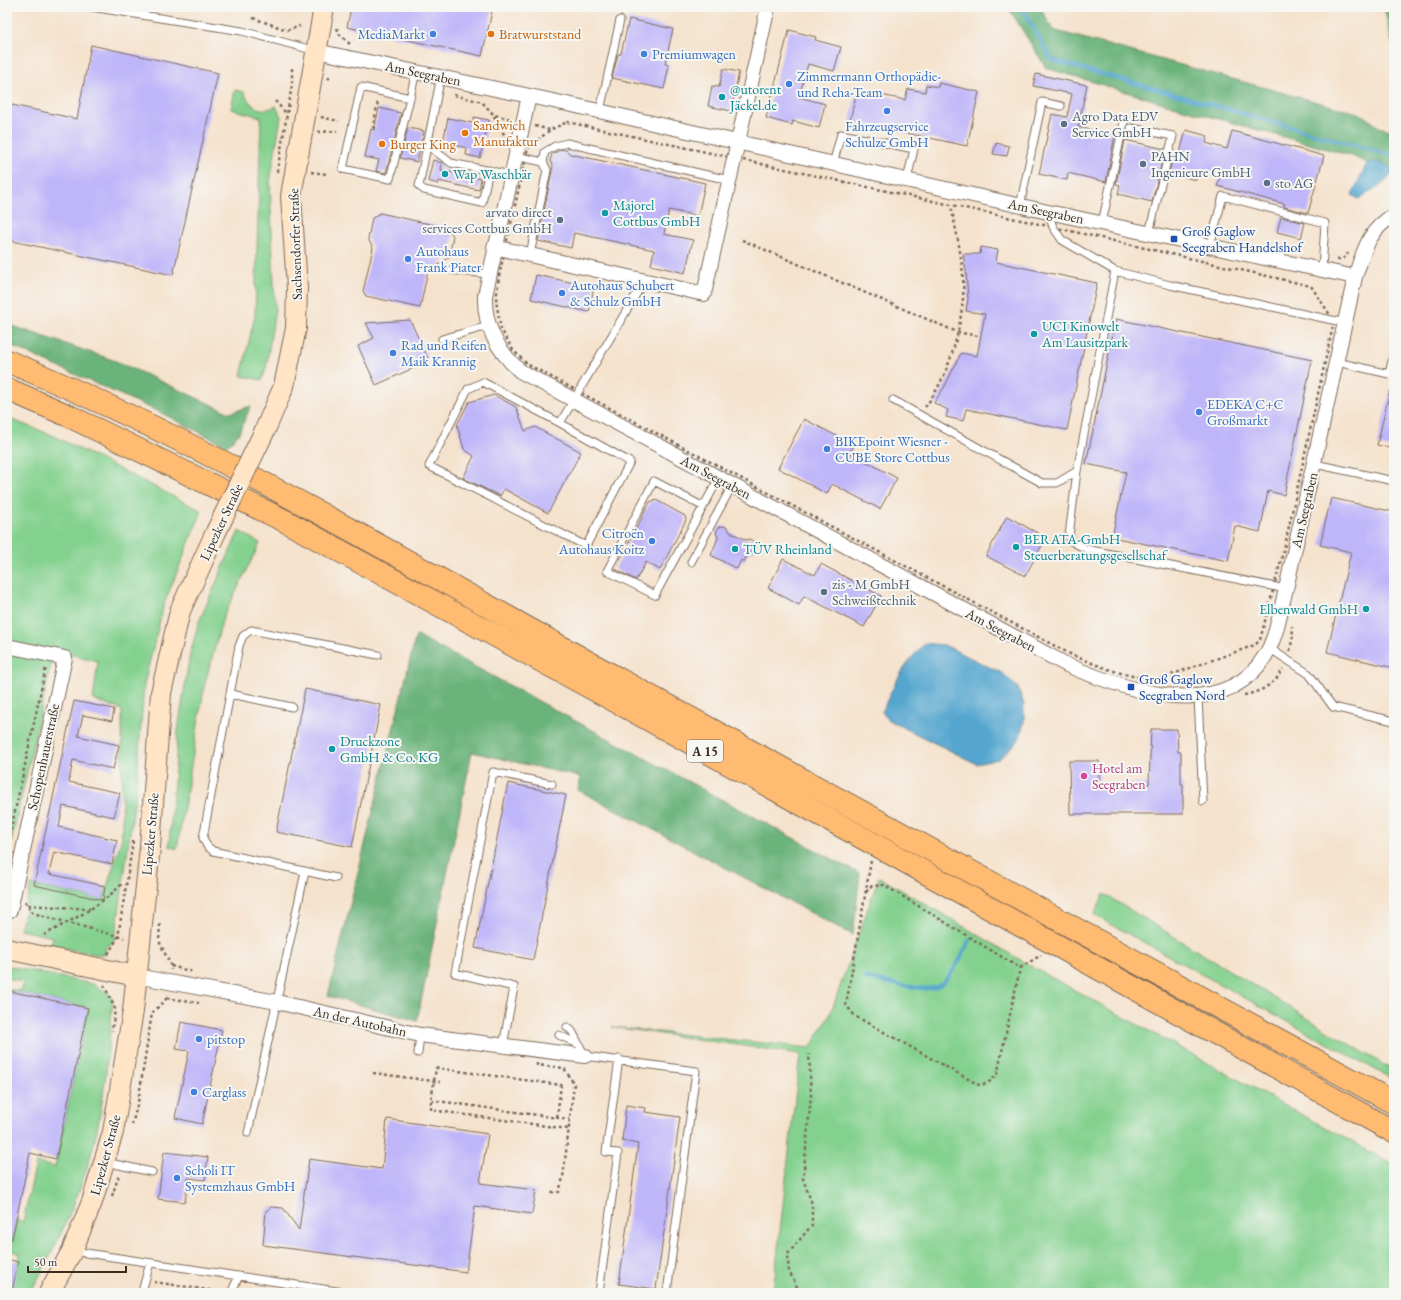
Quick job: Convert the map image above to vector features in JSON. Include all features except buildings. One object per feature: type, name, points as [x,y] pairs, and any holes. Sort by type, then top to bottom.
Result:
[{"type":"highway","name":"A 15","points":[[7,361],[70,387],[186,443],[297,500],[643,692],[1394,1103]]},
{"type":"highway","name":"A 15","points":[[7,389],[69,416],[286,521],[617,702],[1021,927],[1394,1132]]},
{"type":"main road","name":"Sachsendorfer Straße","points":[[266,430],[284,386],[296,328],[297,288],[291,196],[324,7]]},
{"type":"main road","name":"Lipezker Straße","points":[[49,1293],[72,1251],[92,1202],[115,1124],[133,1011],[150,847],[162,693],[180,611],[216,532],[266,430]]},
{"type":"main road","points":[[7,949],[136,976]]},
{"type":"street","points":[[500,248],[704,294],[768,7]]},
{"type":"street","name":"Am Seegraben","points":[[316,51],[441,76],[1020,206],[1355,277]]},
{"type":"street","name":"Am Seegraben","points":[[529,96],[511,175],[500,248],[488,274],[484,305],[488,326],[499,347],[510,362],[520,371],[576,395],[732,486],[1067,665],[1104,679],[1131,687],[1173,696],[1198,697],[1224,690],[1240,683],[1259,665],[1269,648],[1275,634],[1280,588],[1315,464],[1337,362],[1340,322],[1367,241],[1379,226],[1394,215]]},
{"type":"street","name":"Schopenhauerstraße","points":[[7,646],[65,658],[10,910],[7,909]]},
{"type":"street","name":"An der Autobahn","points":[[136,976],[277,1002],[420,1035],[538,1050],[582,1050]]},
{"type":"lane","points":[[91,7],[242,31],[316,51]]},
{"type":"lane","points":[[600,112],[620,20]]},
{"type":"lane","points":[[410,98],[361,87],[343,169],[390,179],[410,98],[416,71]]},
{"type":"lane","points":[[441,76],[418,181],[419,186],[424,190],[482,203],[489,170]]},
{"type":"lane","points":[[1020,206],[1042,102],[1061,106]]},
{"type":"lane","points":[[1102,223],[1124,122]]},
{"type":"lane","points":[[1131,128],[1173,136],[1149,233]]},
{"type":"lane","points":[[833,164],[841,134],[914,149],[907,180]]},
{"type":"lane","points":[[530,255],[547,170],[543,162],[545,152],[555,146],[567,143],[729,180]]},
{"type":"lane","points":[[426,144],[451,162],[511,175]]},
{"type":"lane","points":[[517,153],[543,162]]},
{"type":"lane","points":[[1210,246],[1223,196],[1325,223],[1322,270]]},
{"type":"lane","points":[[1048,212],[1053,227],[1062,240],[1115,271],[1170,285],[1340,322]]},
{"type":"lane","points":[[451,270],[488,274]]},
{"type":"lane","points":[[1115,271],[1077,471],[1069,536],[1071,541],[1086,549],[1280,588]]},
{"type":"lane","points":[[560,423],[644,280]]},
{"type":"lane","points":[[442,339],[488,326]]},
{"type":"lane","points":[[1337,362],[1389,374],[1394,352]]},
{"type":"lane","points":[[483,382],[560,423],[630,462],[586,546],[429,466],[468,389],[483,382]]},
{"type":"lane","points":[[893,400],[1042,483],[1057,484],[1077,471]]},
{"type":"lane","points":[[1315,464],[1394,481]]},
{"type":"lane","points":[[702,506],[654,481],[607,571],[655,595],[702,506],[719,478]]},
{"type":"lane","points":[[691,562],[732,486]]},
{"type":"lane","points":[[336,878],[213,851],[207,846],[203,838],[239,646],[243,636],[251,630],[378,655]]},
{"type":"lane","points":[[1269,648],[1309,674],[1333,707],[1394,721]]},
{"type":"lane","points":[[231,694],[292,706]]},
{"type":"lane","points":[[1198,697],[1203,801]]},
{"type":"lane","points":[[503,1046],[514,987],[455,974],[493,772],[552,784]]},
{"type":"lane","points":[[248,1134],[305,872]]},
{"type":"lane","points":[[567,1028],[572,1031],[582,1050]]},
{"type":"lane","points":[[418,1053],[420,1035]]},
{"type":"lane","points":[[558,1035],[582,1050],[619,1060],[696,1071],[667,1293]]},
{"type":"lane","points":[[599,1293],[618,1154],[606,1152],[619,1060]]},
{"type":"lane","points":[[104,1162],[152,1172]]},
{"type":"lane","points":[[72,1251],[350,1293]]},
{"type":"lane","points":[[142,1288],[150,1263]]},
{"type":"lane","points":[[232,1293],[239,1276]]},
{"type":"path","points":[[253,18],[287,30],[300,26]]},
{"type":"path","points":[[375,128],[373,127],[380,91]]},
{"type":"path","points":[[438,91],[482,102],[494,115],[517,153],[500,248],[496,301],[501,329],[513,350],[527,364],[576,395],[1072,655],[1108,668],[1147,679],[1159,679],[1255,645],[1260,640],[1280,588],[1284,549],[1340,322],[1311,286],[1053,227],[568,122],[550,130],[528,148],[517,153]]},
{"type":"path","points":[[275,101],[286,113]]},
{"type":"path","points":[[494,115],[550,130]]},
{"type":"path","points":[[321,117],[339,121]]},
{"type":"path","points":[[318,132],[336,131]]},
{"type":"path","points":[[310,172],[326,174]]},
{"type":"path","points":[[918,415],[935,394],[945,370],[957,332],[963,290],[962,268],[951,206]]},
{"type":"path","points":[[742,240],[957,332],[978,336]]},
{"type":"path","points":[[7,848],[49,655]]},
{"type":"path","points":[[872,857],[846,1006],[855,1016],[979,1085],[988,1084],[997,1075],[1020,968],[1044,953]]},
{"type":"path","points":[[44,935],[107,899],[122,884]]},
{"type":"path","points":[[866,892],[872,886],[884,885],[1020,968]]},
{"type":"path","points":[[14,892],[28,905],[33,913],[118,937]]},
{"type":"path","points":[[28,905],[91,909]]},
{"type":"path","points":[[103,987],[115,1009],[111,1038]]},
{"type":"path","points":[[538,1050],[537,1065],[564,1068],[574,1084],[563,1178],[559,1192],[550,1192]]},
{"type":"path","points":[[800,1293],[789,1271],[787,1255],[812,1225],[812,1204],[803,1179],[811,1096],[809,1054]]},
{"type":"path","points":[[557,1117],[561,1085],[436,1068],[431,1110],[568,1129]]},
{"type":"path","points":[[373,1072],[440,1082]]},
{"type":"path","points":[[431,1101],[570,1119]]},
{"type":"path","points":[[151,1287],[154,1282],[228,1293]]},
{"type":"green space","points":[[1008,7],[1040,7],[1053,30],[1361,114],[1379,127],[1394,131],[1394,176],[1352,156],[1190,111],[1046,68]]},
{"type":"green space","points":[[1384,7],[1394,7],[1394,51]]},
{"type":"green space","points":[[235,90],[244,92],[249,102],[257,108],[266,109],[276,106],[281,117],[270,182],[275,309],[266,369],[262,380],[241,376],[255,315],[261,117],[231,109]]},
{"type":"green space","points":[[7,324],[116,361],[230,413],[251,406],[238,435],[227,446],[159,412],[7,344]]},
{"type":"green space","points":[[7,418],[52,435],[202,511],[164,604],[144,684],[136,791],[117,926],[113,943],[106,946],[105,955],[51,946],[53,937],[20,930],[31,885],[103,900],[122,838],[122,710],[93,700],[98,661],[54,651],[7,862]]},
{"type":"green space","points":[[239,531],[260,543],[223,618],[205,683],[177,849],[169,846],[178,730],[189,659],[198,624]]},
{"type":"green space","points":[[416,635],[860,874],[853,935],[578,790],[580,777],[472,752],[417,1021],[328,996]]},
{"type":"green space","points":[[879,877],[1036,969],[1394,1165],[1394,1293],[773,1293],[800,1054],[612,1027],[810,1048],[830,1015]]},
{"type":"green space","points":[[1104,894],[1394,1071],[1394,1080],[1094,915]]},
{"type":"green space","points":[[8,966],[93,984],[108,993],[113,1000],[103,1095],[92,1151],[66,1224],[30,1293],[7,1293],[7,1272],[15,1274],[20,1253],[9,1251],[16,1220],[23,1222],[36,1163],[55,1167],[88,1008],[9,991],[7,1000],[7,989],[21,991],[23,982],[7,978]]},
{"type":"water","points":[[1380,162],[1391,168],[1392,175],[1379,187],[1358,199],[1352,195],[1367,163]]},
{"type":"water","points":[[925,643],[944,645],[1004,674],[1018,688],[1024,704],[1024,722],[1019,740],[999,759],[977,764],[888,720],[882,712],[900,675]]},
{"type":"waterway","points":[[1021,7],[1052,60],[1394,156]]},
{"type":"waterway","points":[[866,978],[927,989],[939,986],[955,968],[970,940]]},
{"type":"place","name":"MediaMarkt","points":[[433,34]]},
{"type":"place","name":"Bratwurststand","points":[[491,34]]},
{"type":"place","name":"Premiumwagen","points":[[644,54]]},
{"type":"place","name":"Zimmermann Orthopädie- und Reha-Team","points":[[789,84]]},
{"type":"place","name":"@utorent Jäckel.de","points":[[722,97]]},
{"type":"place","name":"Fahrzeugservice Schulze GmbH","points":[[887,111]]},
{"type":"place","name":"Agro Data EDV Service GmbH","points":[[1064,124]]},
{"type":"place","name":"Sandwich Manufaktur","points":[[465,133]]},
{"type":"place","name":"Burger King","points":[[382,144]]},
{"type":"place","name":"PAHN Ingenieure GmbH","points":[[1143,164]]},
{"type":"place","name":"Wap Waschbär","points":[[445,174]]},
{"type":"place","name":"sto AG","points":[[1267,183]]},
{"type":"place","name":"Majorel Cottbus GmbH","points":[[605,213]]},
{"type":"place","name":"arvato direct services Cottbus GmbH","points":[[560,220]]},
{"type":"place","name":"Groß Gaglow Seegraben Handelshof","points":[[1174,239]]},
{"type":"place","name":"Autohaus Frank Piater","points":[[408,259]]},
{"type":"place","name":"Autohaus Schubert & Schulz GmbH","points":[[562,293]]},
{"type":"place","name":"UCI Kinowelt Am Lausitzpark","points":[[1034,334]]},
{"type":"place","name":"Rad und Reifen Maik Krannig","points":[[393,353]]},
{"type":"place","name":"EDEKA C+C Großmarkt","points":[[1199,412]]},
{"type":"place","name":"BIKEpoint Wiesner - CUBE Store Cottbus","points":[[827,449]]},
{"type":"place","name":"Citroën Autohaus Koitz","points":[[652,541]]},
{"type":"place","name":"BERATA-GmbH Steuerberatungsgesellschaf","points":[[1016,547]]},
{"type":"place","name":"TÜV Rheinland","points":[[735,549]]},
{"type":"place","name":"zis - M GmbH Schweißtechnik","points":[[824,592]]},
{"type":"place","name":"Elbenwald GmbH","points":[[1366,609]]},
{"type":"place","name":"Groß Gaglow Seegraben Nord","points":[[1131,687]]},
{"type":"place","name":"Druckzone GmbH & Co. KG","points":[[332,749]]},
{"type":"place","name":"Hotel am Seegraben","points":[[1084,776]]},
{"type":"place","name":"pitstop","points":[[199,1039]]},
{"type":"place","name":"Carglass","points":[[194,1092]]},
{"type":"place","name":"Scholi IT Systemzhaus GmbH","points":[[177,1178]]}]
